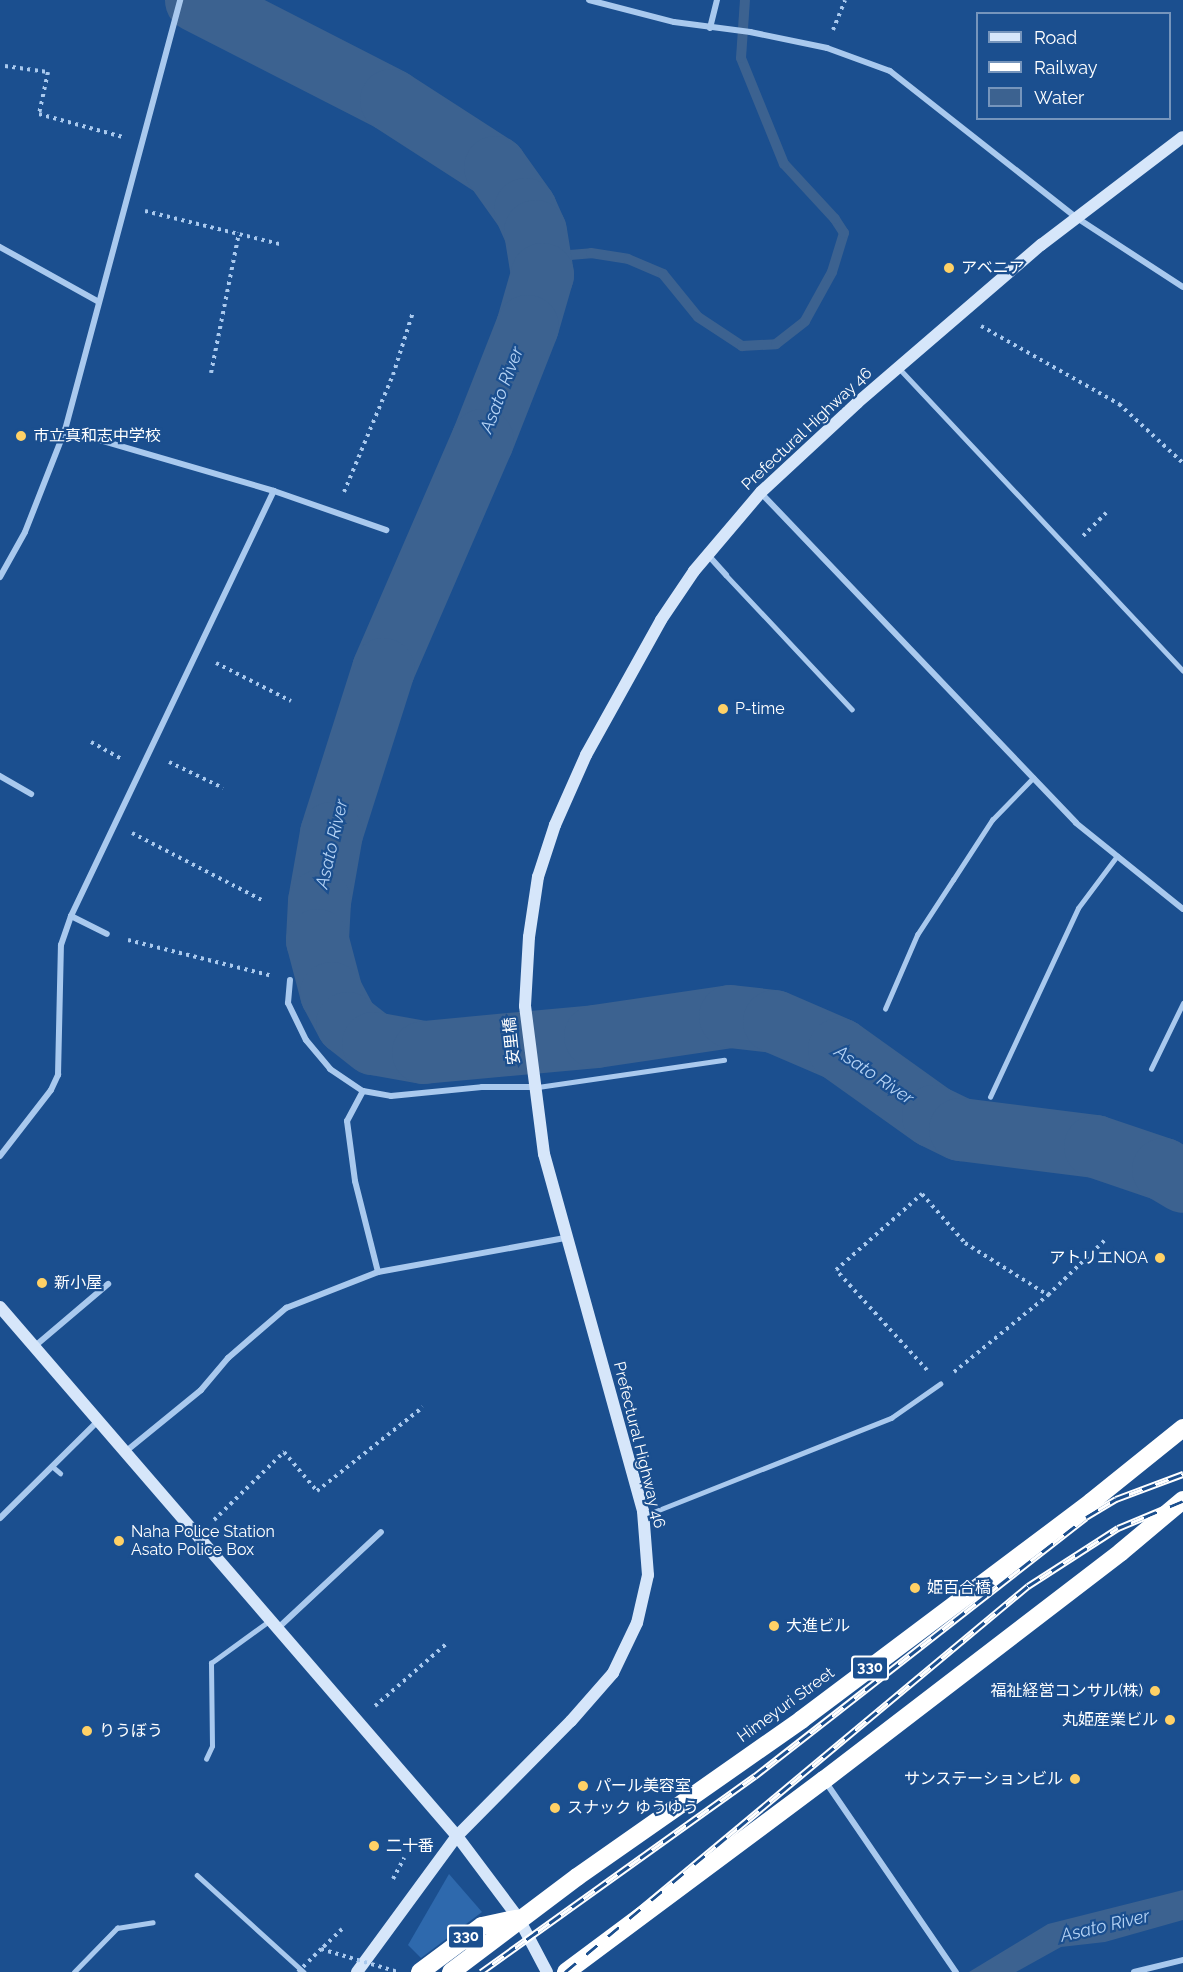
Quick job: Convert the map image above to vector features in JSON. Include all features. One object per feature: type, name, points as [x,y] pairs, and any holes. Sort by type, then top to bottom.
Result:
[{"type":"highway","name":"Himeyuri Street","points":[[519,1919],[801,1719],[1091,1502],[1183,1428]]},
{"type":"highway","points":[[567,1972],[824,1780],[1121,1552],[1183,1500]]},
{"type":"highway","name":"330","points":[[420,1972],[482,1926],[519,1919]]},
{"type":"highway","name":"330","points":[[451,1972],[519,1919]]},
{"type":"main road","name":"Prefectural Highway 46","points":[[525,1006],[532,905],[555,825],[586,755],[630,672],[708,555],[761,492],[898,368],[1077,218],[1183,137]]},
{"type":"main road","name":"安里橋","points":[[525,1006],[532,1072]]},
{"type":"main road","name":"Prefectural Highway 46","points":[[357,1972],[456,1836],[571,1722],[613,1672],[637,1623],[648,1575],[644,1516],[544,1154],[532,1072]]},
{"type":"main road","points":[[0,1307],[456,1836],[519,1919],[547,1972]]},
{"type":"street","points":[[0,577],[25,532],[65,430],[180,0]]},
{"type":"street","points":[[589,0],[710,28],[750,32],[827,48],[890,71],[1077,218],[1183,287]]},
{"type":"street","points":[[710,28],[717,0]]},
{"type":"street","points":[[0,247],[99,302]]},
{"type":"street","points":[[65,430],[338,510],[386,530]]},
{"type":"street","points":[[0,1156],[51,1090],[58,1075],[61,945],[71,916],[274,491]]},
{"type":"street","points":[[761,492],[1076,823],[1183,909]]},
{"type":"street","points":[[708,555],[726,575]]},
{"type":"street","points":[[0,776],[31,794]]},
{"type":"street","points":[[71,916],[107,934]]},
{"type":"street","points":[[290,980],[288,1003],[306,1040],[330,1069],[363,1091],[391,1096],[482,1087],[533,1087]]},
{"type":"street","points":[[363,1091],[346,1121],[355,1181],[378,1272]]},
{"type":"street","points":[[125,1452],[201,1390],[228,1358],[286,1308],[378,1272],[566,1238]]},
{"type":"street","points":[[34,1347],[108,1284]]},
{"type":"street","points":[[0,1518],[98,1421]]},
{"type":"street","points":[[273,1625],[381,1532]]},
{"type":"street","points":[[824,1780],[955,1969]]},
{"type":"street","points":[[1134,1972],[1183,1960]]},
{"type":"lane","points":[[898,368],[1183,670]]},
{"type":"lane","points":[[726,575],[852,708]]},
{"type":"lane","points":[[885,1009],[917,935],[952,880],[992,820],[1033,778]]},
{"type":"lane","points":[[990,1097],[1078,908],[1117,855]]},
{"type":"lane","points":[[1151,1069],[1183,1003]]},
{"type":"lane","points":[[533,1087],[724,1060]]},
{"type":"lane","points":[[644,1516],[891,1418],[940,1384]]},
{"type":"lane","points":[[52,1466],[60,1473]]},
{"type":"lane","points":[[206,1759],[212,1746],[211,1663],[273,1625]]},
{"type":"lane","points":[[197,1875],[304,1972]]},
{"type":"lane","points":[[74,1972],[117,1928],[153,1922]]},
{"type":"path","points":[[827,48],[845,0]]},
{"type":"path","points":[[5,66],[48,72],[39,114],[141,142]]},
{"type":"path","points":[[124,207],[283,245]]},
{"type":"path","points":[[211,373],[239,233]]},
{"type":"path","points":[[338,510],[393,375],[413,312]]},
{"type":"path","points":[[976,323],[1119,404],[1183,463]]},
{"type":"path","points":[[1070,549],[1106,513]]},
{"type":"path","points":[[196,654],[291,701]]},
{"type":"path","points":[[91,742],[141,769]]},
{"type":"path","points":[[149,752],[223,788]]},
{"type":"path","points":[[115,824],[262,900]]},
{"type":"path","points":[[107,934],[290,980]]},
{"type":"path","points":[[1048,1295],[964,1243],[922,1194],[836,1270],[940,1384],[1048,1295],[1105,1240]]},
{"type":"path","points":[[213,1521],[284,1452],[317,1491],[423,1407]]},
{"type":"path","points":[[372,1709],[446,1644]]},
{"type":"path","points":[[298,1972],[342,1929]]},
{"type":"path","points":[[321,1949],[398,1972]]},
{"type":"shaded area","points":[[449,1874],[482,1912],[421,1958],[408,1945]]},
{"type":"water","points":[[1183,1890],[1183,1920],[1105,1942],[1061,1947],[1016,1972],[969,1972],[1048,1924]]},
{"type":"waterway","name":"Asato River","points":[[196,0],[391,100],[495,167],[525,209],[535,231],[542,274],[527,326],[482,440],[383,669],[331,833],[319,901],[317,940],[331,993],[347,1023],[373,1043],[423,1052],[595,1036],[730,1016],[774,1021],[839,1049],[933,1116],[960,1129],[1095,1146],[1163,1169],[1183,1181]]},
{"type":"waterway","points":[[542,274],[570,255],[591,253],[628,259],[663,274],[698,317],[742,346],[776,344],[805,321],[832,272],[844,233],[835,219],[784,164],[741,58],[745,0]]},
{"type":"railway","points":[[481,1972],[755,1776],[1086,1517],[1116,1499],[1183,1474]]},
{"type":"railway","points":[[565,1972],[1028,1586],[1118,1528],[1183,1501]]},
{"type":"place","name":"アベニア","points":[[949,268]]},
{"type":"place","name":"市立真和志中学校","points":[[21,436]]},
{"type":"place","name":"P-time","points":[[723,709]]},
{"type":"place","name":"アトリエNOA","points":[[1160,1258]]},
{"type":"place","name":"新小屋","points":[[42,1283]]},
{"type":"place","name":"Naha Police Station Asato Police Box","points":[[119,1541]]},
{"type":"place","name":"姫百合橋","points":[[915,1588]]},
{"type":"place","name":"大進ビル","points":[[774,1626]]},
{"type":"place","name":"福祉経営コンサル(株)","points":[[1155,1691]]},
{"type":"place","name":"丸姫産業ビル","points":[[1170,1720]]},
{"type":"place","name":"りうぼう","points":[[87,1731]]},
{"type":"place","name":"サンステーションビル","points":[[1075,1779]]},
{"type":"place","name":"パール美容室","points":[[583,1786]]},
{"type":"place","name":"スナック ゆうゆう","points":[[555,1808]]},
{"type":"place","name":"二十番","points":[[374,1846]]}]
